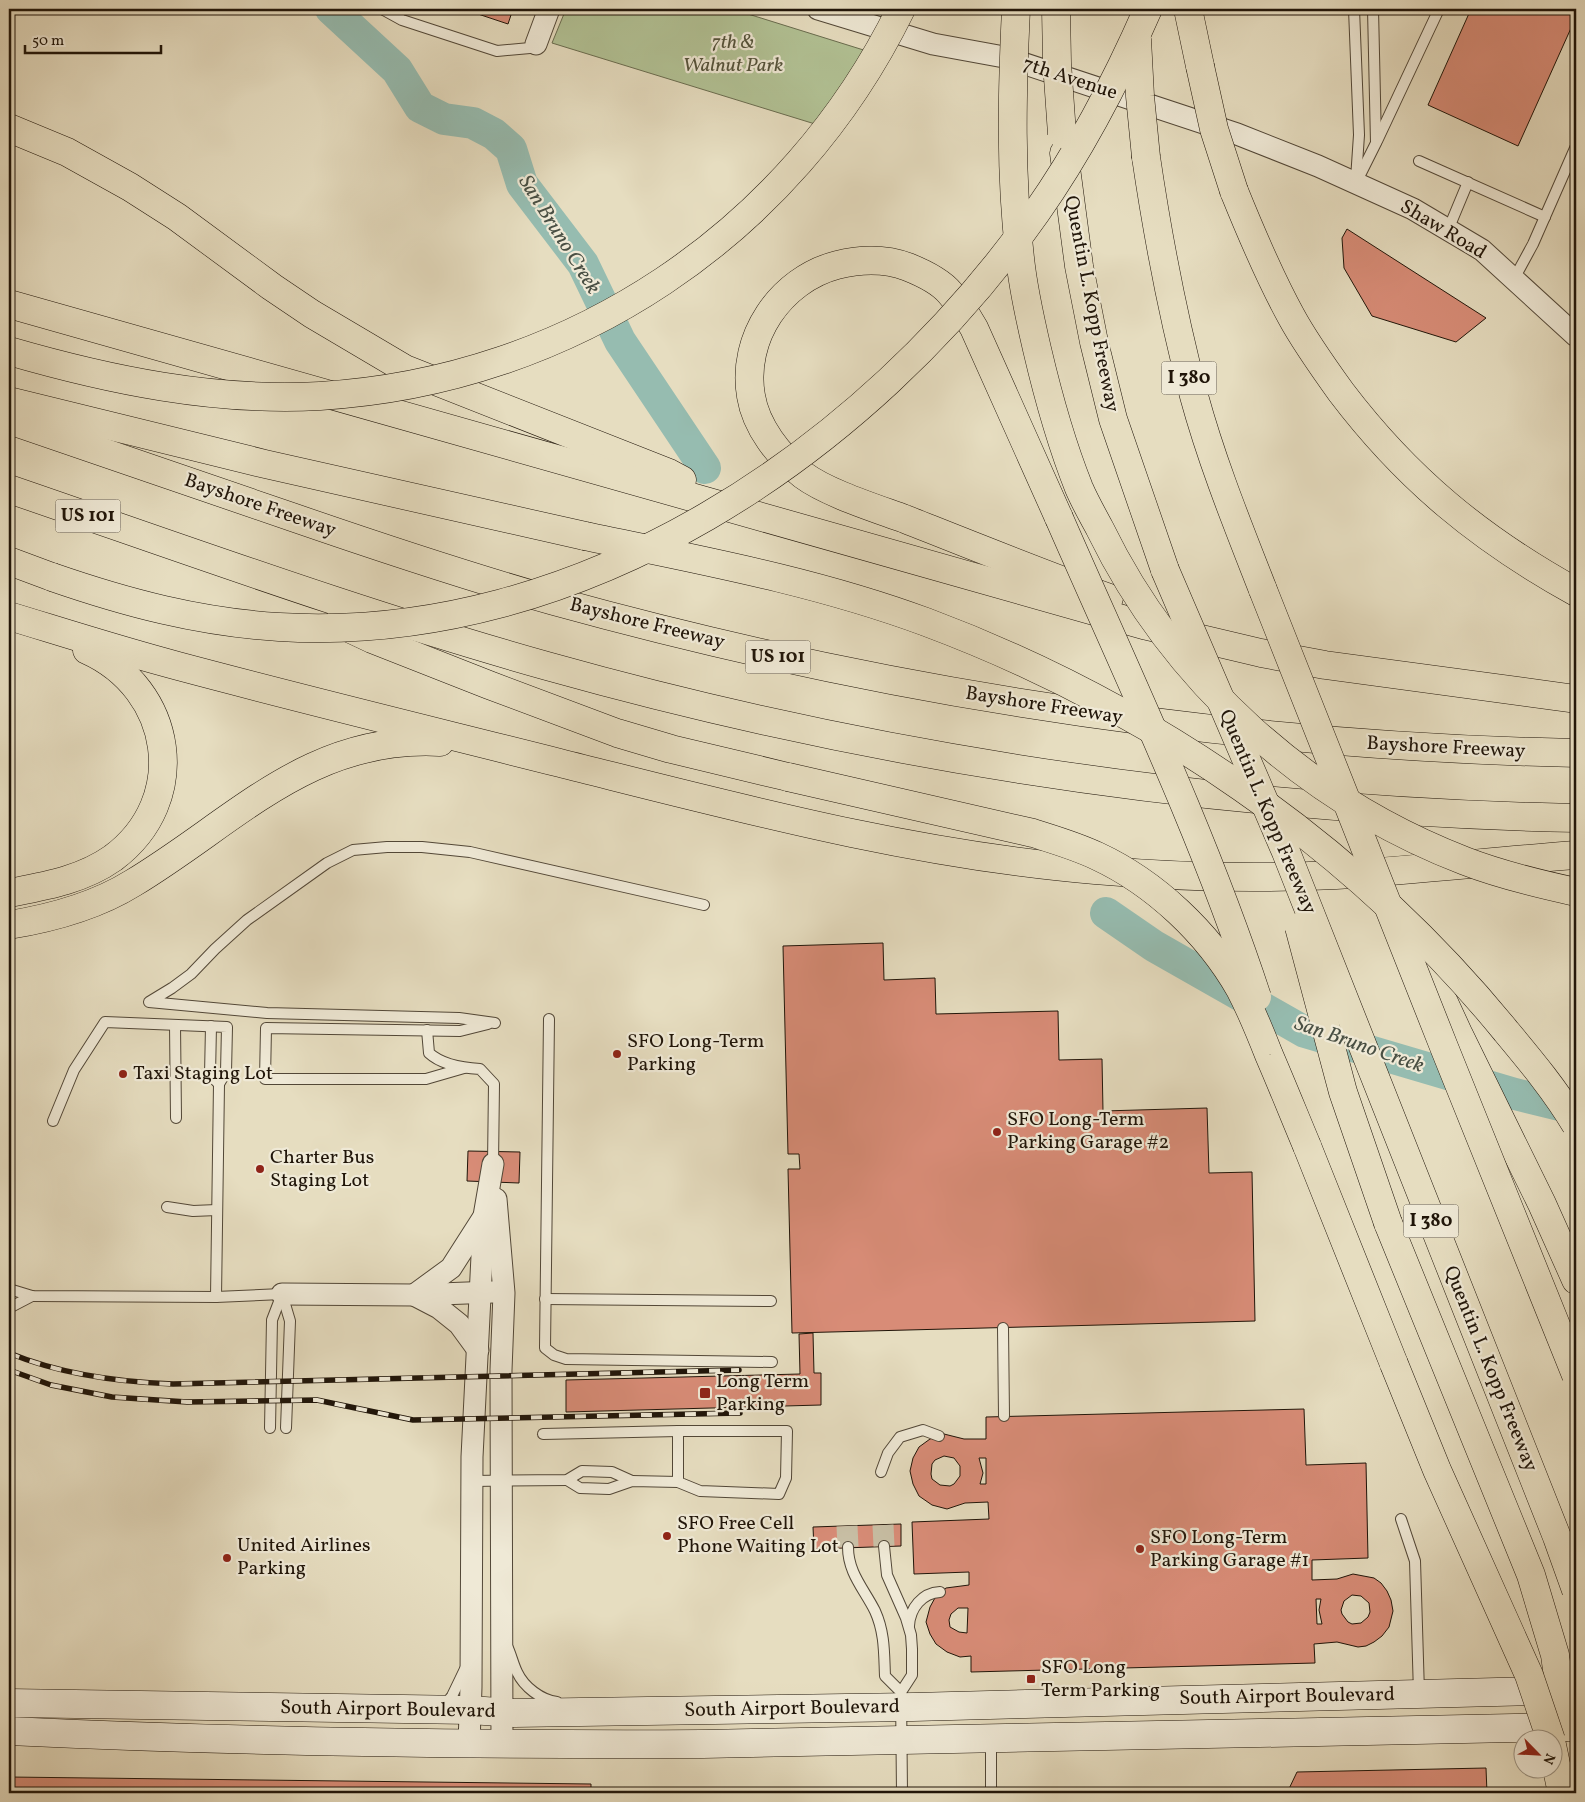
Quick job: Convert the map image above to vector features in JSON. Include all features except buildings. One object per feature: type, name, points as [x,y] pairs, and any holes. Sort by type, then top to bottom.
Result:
[{"type":"highway","points":[[9,351],[66,368],[198,392],[260,396],[309,396],[380,390],[437,379],[496,363],[542,346],[597,321],[653,288],[701,255],[748,215],[791,172],[831,123],[865,72],[901,9]]},
{"type":"highway","points":[[1016,9],[1013,73],[1015,191],[1020,260],[1031,322],[1044,381],[1060,436],[1080,490],[1109,548],[1139,600],[1175,648],[1215,694],[1256,734],[1306,776],[1398,831],[1464,861],[1516,878],[1576,892]]},
{"type":"highway","name":"Quentin L. Kopp Freeway","points":[[1056,9],[1057,63],[1069,198],[1079,266],[1113,419],[1165,570],[1286,852],[1557,1537],[1576,1590]]},
{"type":"highway","points":[[9,561],[128,602],[205,619],[281,627],[360,627],[444,617],[513,602],[586,577],[658,543],[757,484],[821,438],[882,387],[936,334],[1012,245],[1057,182],[1111,88],[1148,9]]},
{"type":"highway","points":[[1188,9],[1214,129],[1234,191],[1261,257],[1291,316],[1320,364],[1388,449],[1426,488],[1465,521],[1502,547],[1576,592]]},
{"type":"highway","name":"I 380","points":[[1137,22],[1140,96],[1146,157],[1166,276],[1194,398],[1213,456],[1263,590],[1576,1376]]},
{"type":"highway","points":[[9,128],[67,152],[130,187],[177,217],[312,314],[405,369],[669,473],[741,511]]},
{"type":"highway","points":[[1307,1146],[1251,979],[1169,771],[1059,518],[974,328],[963,309],[949,292],[934,280],[916,270],[895,262],[873,260],[851,261],[828,267],[806,277],[786,292],[770,310],[759,331],[751,354],[749,376],[751,398],[759,421],[771,442],[786,460],[804,476],[848,497],[1126,604],[1241,639],[1385,674]]},
{"type":"highway","points":[[9,304],[1147,626],[1261,653],[1385,674],[1576,699]]},
{"type":"highway","points":[[9,401],[264,464],[792,580],[867,602],[925,622],[985,646],[1044,673],[1103,703],[1222,774],[1281,816],[1336,859],[1387,903],[1464,982],[1549,1086],[1576,1125]]},
{"type":"highway","name":"Bayshore Freeway","points":[[9,420],[365,542],[504,586],[642,624],[832,668],[1014,702],[1185,726],[1395,746],[1576,754]]},
{"type":"highway","name":"US 101","points":[[9,489],[357,608],[545,665],[707,707],[861,741],[1044,773],[1213,795],[1449,814],[1576,818]]},
{"type":"highway","points":[[167,543],[372,639],[560,713],[671,749],[1033,833],[1067,843],[1098,856],[1126,871],[1154,891],[1200,934],[1221,960],[1240,989],[1307,1146],[1437,1470],[1529,1675],[1558,1730]]},
{"type":"highway","points":[[9,616],[175,666],[874,839],[949,853],[1025,864],[1099,871],[1248,876],[1331,875],[1576,855]]},
{"type":"highway","points":[[9,621],[89,651],[122,670],[139,689],[152,711],[159,733],[163,757],[161,784],[152,811],[136,836],[125,847],[101,865],[76,877],[9,893]]},
{"type":"highway","points":[[1313,714],[1459,1035],[1542,1204],[1576,1280]]},
{"type":"highway","points":[[9,925],[58,915],[111,895],[156,868],[265,792],[296,774],[350,752],[402,743],[434,742],[488,748],[579,767]]},
{"type":"highway","points":[[1286,852],[1290,890],[1342,1092],[1388,1223],[1531,1575],[1555,1655],[1569,1690],[1562,1730]]},
{"type":"highway","points":[[1562,1780],[1562,1793]]},
{"type":"street","points":[[536,44],[549,9]]},
{"type":"street","name":"7th Avenue","points":[[818,9],[933,44],[1004,57],[1237,134],[1318,166]]},
{"type":"street","name":"Shaw Road","points":[[1318,166],[1413,209],[1482,250],[1576,336]]},
{"type":"street","points":[[469,1743],[471,1481],[484,1216],[493,1164]]},
{"type":"street","points":[[493,1164],[504,1293],[501,1370],[502,1744]]},
{"type":"street","points":[[414,1295],[451,1268],[484,1216]]},
{"type":"street","points":[[282,1294],[414,1295],[480,1292],[504,1293]]},
{"type":"street","points":[[414,1295],[439,1308],[459,1324],[478,1350]]},
{"type":"street","name":"South Airport Boulevard","points":[[9,1703],[442,1709],[503,1712],[623,1712],[901,1699],[1419,1694],[1569,1690]]},
{"type":"street","name":"South Airport Boulevard","points":[[9,1731],[168,1738],[502,1744],[703,1744],[991,1738],[1512,1735]]},
{"type":"lane","points":[[382,9],[402,20],[497,51],[530,48],[536,44]]},
{"type":"lane","points":[[1354,9],[1359,135],[1356,183]]},
{"type":"lane","points":[[1373,9],[1376,143]]},
{"type":"lane","points":[[1356,183],[1439,9]]},
{"type":"lane","points":[[1514,279],[1545,217],[1576,146]]},
{"type":"lane","points":[[1419,161],[1545,217]]},
{"type":"lane","points":[[1448,230],[1468,182]]},
{"type":"lane","points":[[464,1068],[426,1079],[265,1079],[266,1028],[460,1030],[495,1022],[459,1018],[267,1013],[149,1002],[190,974],[215,948],[247,920],[327,862],[353,850],[387,847],[422,847],[470,852],[704,906]]},
{"type":"lane","points":[[549,1019],[545,1348],[554,1355],[566,1359],[772,1362]]},
{"type":"lane","points":[[53,1121],[74,1070],[104,1022],[226,1027],[226,1072],[219,1084],[216,1297]]},
{"type":"lane","points":[[175,1025],[176,1118]]},
{"type":"lane","points":[[211,1026],[210,1075],[219,1084]]},
{"type":"lane","points":[[427,1030],[429,1053],[436,1060],[464,1068],[480,1069],[494,1084],[493,1164]]},
{"type":"lane","points":[[167,1207],[193,1211],[217,1210]]},
{"type":"lane","points":[[9,1289],[32,1296],[216,1297],[282,1294]]},
{"type":"lane","points":[[270,1428],[272,1320],[282,1294]]},
{"type":"lane","points":[[282,1294],[290,1321],[286,1428]]},
{"type":"lane","points":[[9,1308],[32,1296]]},
{"type":"lane","points":[[545,1299],[771,1301]]},
{"type":"lane","points":[[1003,1328],[1004,1416]]},
{"type":"lane","points":[[881,1472],[888,1453],[900,1437],[923,1430],[939,1436]]},
{"type":"lane","points":[[543,1434],[678,1431],[786,1432],[786,1478],[779,1494],[700,1491],[678,1482],[632,1481],[609,1489],[580,1488],[567,1480]]},
{"type":"lane","points":[[678,1431],[678,1482]]},
{"type":"lane","points":[[471,1481],[567,1480],[582,1471],[612,1472],[632,1481]]},
{"type":"lane","points":[[1401,1519],[1416,1561],[1419,1694]]},
{"type":"lane","points":[[884,1546],[888,1575],[909,1629],[912,1649],[912,1675],[901,1699],[902,1793]]},
{"type":"lane","points":[[848,1548],[852,1572],[874,1610],[881,1628],[885,1676],[901,1699]]},
{"type":"lane","points":[[909,1629],[911,1616],[917,1604],[928,1594],[940,1592]]},
{"type":"lane","points":[[503,1637],[517,1672],[525,1684],[538,1695],[550,1701],[623,1712]]},
{"type":"lane","points":[[442,1709],[452,1696],[464,1674],[471,1646]]},
{"type":"lane","points":[[991,1738],[991,1793]]},
{"type":"green space","name":"7th & Walnut Park","points":[[566,9],[732,9],[886,57],[828,128],[552,43]]},
{"type":"waterway","name":"San Bruno Creek","points":[[331,9],[397,70],[420,107],[444,119],[473,123],[494,134],[511,149],[522,184],[583,264],[620,341],[705,468]]},
{"type":"waterway","name":"San Bruno Creek","points":[[1106,913],[1154,946],[1305,1032],[1515,1094],[1576,1109]]},
{"type":"tunnel","points":[[883,1525],[884,1546]]},
{"type":"tunnel","points":[[847,1526],[848,1547]]},
{"type":"railway","points":[[9,1353],[69,1372],[90,1376],[173,1384],[739,1370]]},
{"type":"railway","points":[[9,1370],[51,1385],[112,1397],[187,1402],[317,1400],[413,1420],[740,1413]]},
{"type":"place","name":"SFO Long-Term Parking","points":[[617,1054]]},
{"type":"place","name":"Taxi Staging Lot","points":[[123,1074]]},
{"type":"place","name":"SFO Long-Term Parking Garage #2","points":[[997,1132]]},
{"type":"place","name":"Charter Bus Staging Lot","points":[[260,1169]]},
{"type":"place","name":"Long Term Parking","points":[[705,1393]]},
{"type":"place","name":"SFO Free Cell Phone Waiting Lot","points":[[667,1536]]},
{"type":"place","name":"SFO Long-Term Parking Garage #1","points":[[1140,1549]]},
{"type":"place","name":"United Airlines Parking","points":[[227,1558]]},
{"type":"place","name":"SFO Long Term Parking","points":[[1031,1679]]}]
